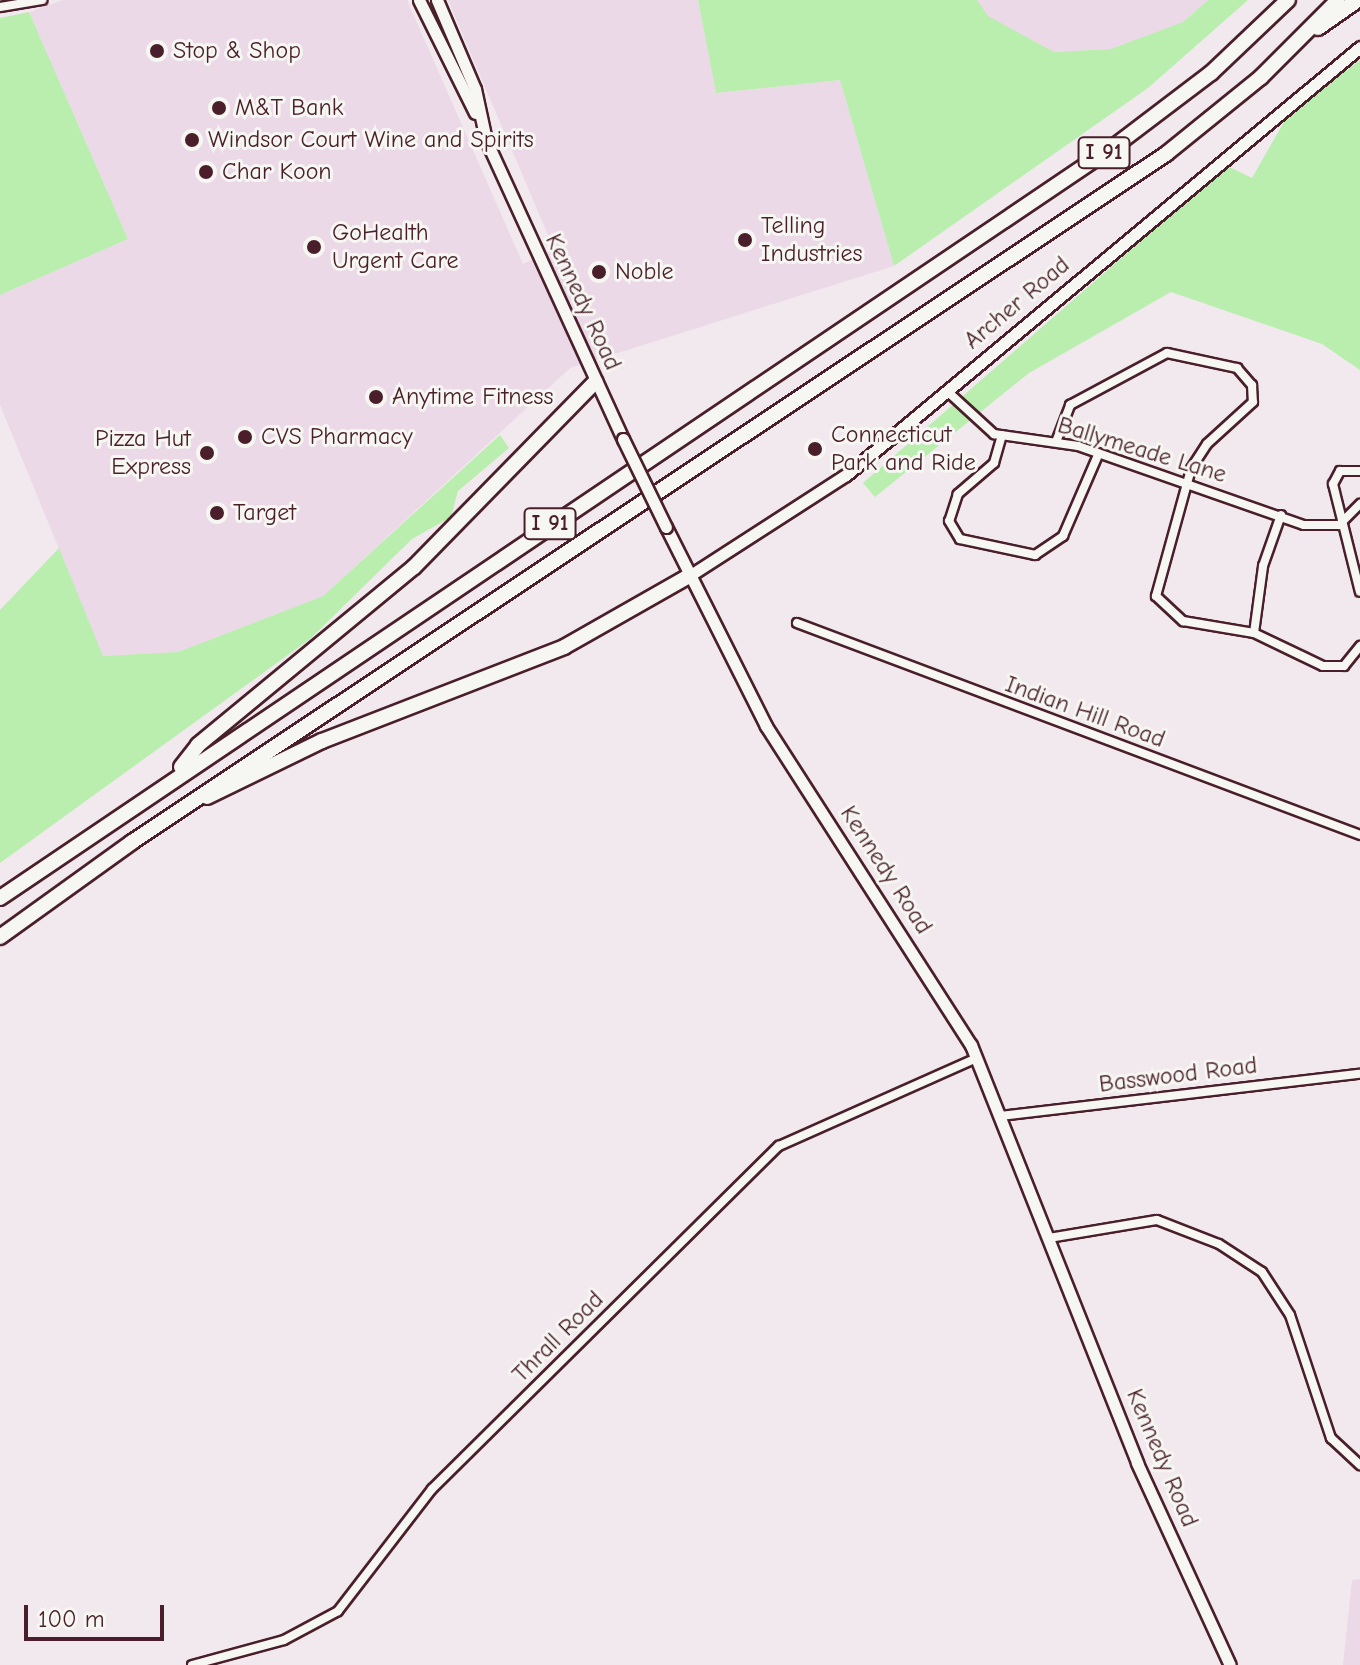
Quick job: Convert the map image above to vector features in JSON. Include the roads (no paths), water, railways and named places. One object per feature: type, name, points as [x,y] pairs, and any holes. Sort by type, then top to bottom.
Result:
[{"type":"highway","name":"I 91","points":[[0,898],[178,773],[1103,154],[1211,73],[1288,0]]},
{"type":"highway","name":"I 91","points":[[0,937],[195,799],[1166,154],[1307,34],[1338,0]]},
{"type":"highway","points":[[1307,34],[1358,0]]},
{"type":"highway","points":[[178,773],[198,745],[414,567],[595,382]]},
{"type":"highway","points":[[195,799],[564,647],[689,576]]},
{"type":"street","points":[[0,7],[42,0]]},
{"type":"street","name":"Kennedy Road","points":[[419,0],[475,113],[595,382],[766,726],[977,1058],[1137,1463],[1230,1665]]},
{"type":"street","name":"Kennedy Road","points":[[437,0],[475,89],[475,113]]},
{"type":"street","name":"Archer Road","points":[[689,576],[826,490],[1360,47]]},
{"type":"street","points":[[1056,442],[1070,405],[1092,390],[1167,353],[1218,360],[1247,377],[1253,402],[1207,444],[1187,484],[1156,596],[1183,621],[1254,633],[1335,668],[1352,661],[1360,646]]},
{"type":"street","name":"Ballymeade Lane","points":[[947,391],[974,423],[1002,435],[1056,442],[1099,453],[1281,515],[1339,525]]},
{"type":"street","points":[[1002,435],[994,463],[958,494],[949,521],[960,539],[1035,555],[1063,536],[1099,453]]},
{"type":"street","points":[[1360,471],[1346,468],[1335,476],[1339,525],[1360,592]]},
{"type":"street","points":[[1339,525],[1360,504]]},
{"type":"street","points":[[1254,633],[1263,566],[1281,515]]},
{"type":"street","name":"Indian Hill Road","points":[[797,623],[1360,835]]},
{"type":"street","name":"Thrall Road","points":[[192,1665],[284,1640],[344,1605],[432,1489],[779,1146],[977,1058]]},
{"type":"street","name":"Basswood Road","points":[[1000,1116],[1360,1074]]},
{"type":"street","points":[[1049,1238],[1157,1220],[1219,1244],[1262,1272],[1290,1315],[1331,1438],[1360,1465]]},
{"type":"place","name":"Stop & Shop","points":[[157,51]]},
{"type":"place","name":"M&T Bank","points":[[219,108]]},
{"type":"place","name":"Windsor Court Wine and Spirits","points":[[192,140]]},
{"type":"place","name":"Char Koon","points":[[206,172]]},
{"type":"place","name":"Telling Industries","points":[[745,240]]},
{"type":"place","name":"GoHealth Urgent Care","points":[[314,247]]},
{"type":"place","name":"Noble","points":[[599,272]]},
{"type":"place","name":"Anytime Fitness","points":[[376,397]]},
{"type":"place","name":"CVS Pharmacy","points":[[245,437]]},
{"type":"place","name":"Connecticut Park and Ride","points":[[815,449]]},
{"type":"place","name":"Pizza Hut Express","points":[[207,453]]},
{"type":"place","name":"Target","points":[[217,513]]}]
